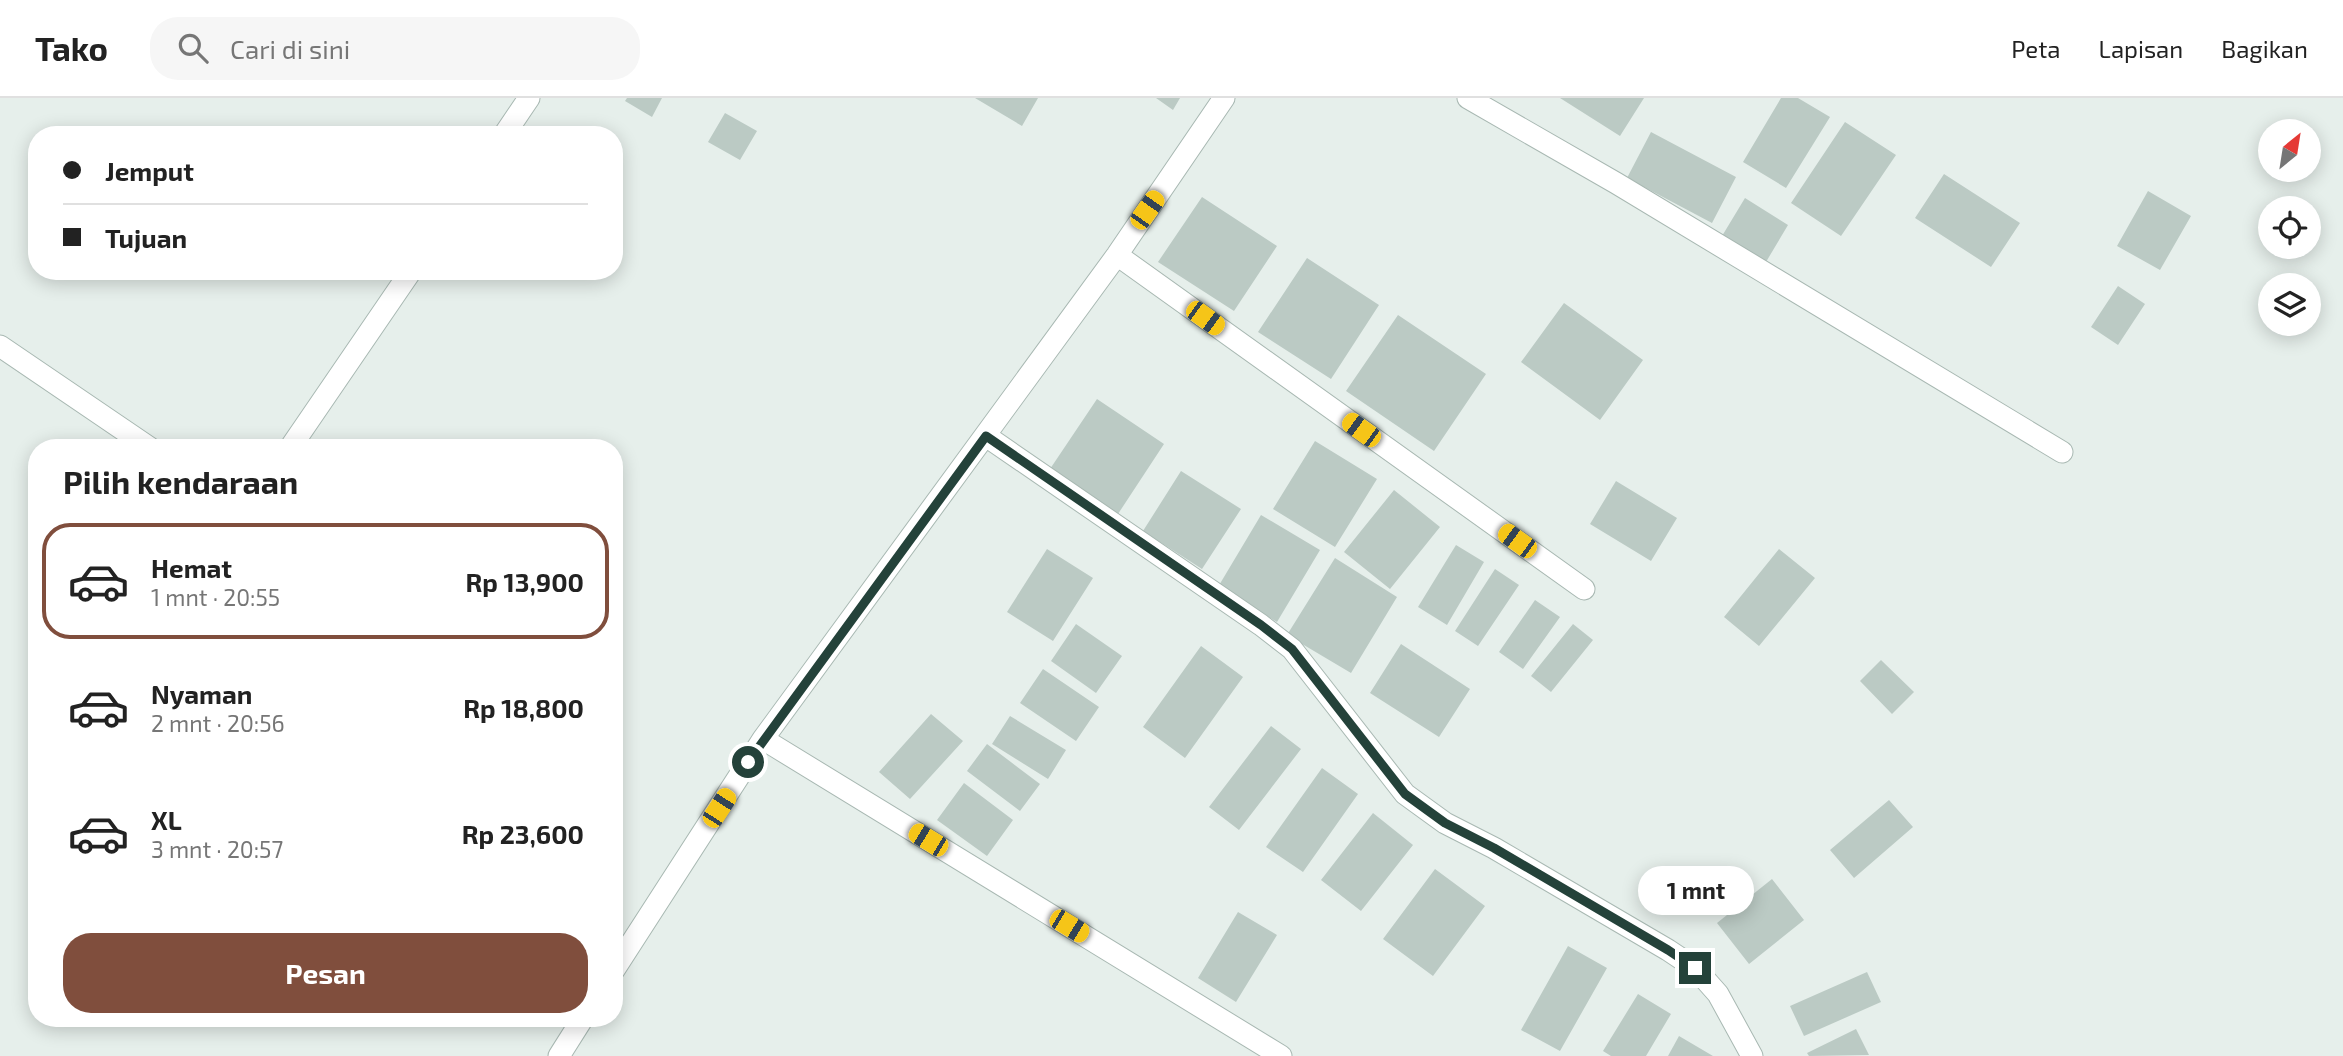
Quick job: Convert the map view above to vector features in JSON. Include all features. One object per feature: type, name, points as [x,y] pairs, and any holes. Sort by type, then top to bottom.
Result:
[{"type":"street","points":[[510,126],[529,98]]},
{"type":"street","points":[[623,956],[764,739],[1116,255],[1224,98]]},
{"type":"street","points":[[1468,98],[1616,183],[2062,452]]},
{"type":"street","points":[[1116,255],[1584,589]]},
{"type":"street","points":[[296,439],[405,280]]},
{"type":"street","points":[[0,346],[137,439]]},
{"type":"street","points":[[986,436],[1292,649],[1405,794],[1445,823],[1494,848],[1634,929],[1695,968],[1718,994],[1752,1056]]},
{"type":"street","points":[[764,739],[1281,1056]]},
{"type":"street","points":[[559,1056],[577,1027]]},
{"type":"building","points":[[627,98],[662,98],[652,117],[625,101]]},
{"type":"building","points":[[975,98],[1038,98],[1022,126]]},
{"type":"building","points":[[1156,98],[1180,98],[1173,110]]},
{"type":"building","points":[[1560,98],[1644,98],[1620,136]]},
{"type":"building","points":[[1781,98],[1798,98],[1830,117],[1786,188],[1743,162]]},
{"type":"building","points":[[725,113],[757,131],[740,160],[708,142]]},
{"type":"building","points":[[1845,122],[1896,155],[1841,236],[1791,203]]},
{"type":"building","points":[[1651,132],[1736,177],[1712,223],[1627,178]]},
{"type":"building","points":[[1944,174],[2020,223],[1991,267],[1915,218]]},
{"type":"building","points":[[2148,191],[2191,216],[2160,270],[2117,246]]},
{"type":"building","points":[[1202,197],[1277,246],[1234,311],[1158,262]]},
{"type":"building","points":[[1745,198],[1788,225],[1763,267],[1719,241]]},
{"type":"building","points":[[1307,258],[1379,305],[1331,379],[1258,332]]},
{"type":"building","points":[[2118,286],[2145,304],[2118,345],[2091,327]]},
{"type":"building","points":[[1564,303],[1643,360],[1600,420],[1521,362]]},
{"type":"building","points":[[1398,315],[1486,374],[1434,451],[1346,391]]},
{"type":"building","points":[[1097,399],[1164,444],[1118,514],[1050,469]]},
{"type":"building","points":[[1315,441],[1377,479],[1335,547],[1273,509]]},
{"type":"building","points":[[1181,471],[1241,509],[1202,569],[1143,531]]},
{"type":"building","points":[[1616,481],[1677,518],[1651,561],[1590,524]]},
{"type":"building","points":[[1394,490],[1440,527],[1390,589],[1344,552]]},
{"type":"building","points":[[1261,515],[1320,550],[1277,622],[1218,587]]},
{"type":"building","points":[[1456,545],[1484,562],[1447,625],[1418,607]]},
{"type":"building","points":[[1047,549],[1093,578],[1053,641],[1007,612]]},
{"type":"building","points":[[1779,549],[1815,578],[1759,646],[1724,617]]},
{"type":"building","points":[[1335,558],[1397,597],[1351,673],[1287,635]]},
{"type":"building","points":[[1495,569],[1519,585],[1478,646],[1455,631]]},
{"type":"building","points":[[1535,600],[1560,617],[1523,669],[1499,652]]},
{"type":"building","points":[[1076,624],[1122,656],[1096,693],[1051,661]]},
{"type":"building","points":[[1573,624],[1593,640],[1551,692],[1531,676]]},
{"type":"building","points":[[1401,644],[1470,689],[1439,737],[1370,693]]},
{"type":"building","points":[[1201,646],[1243,677],[1185,758],[1143,727]]},
{"type":"building","points":[[1881,660],[1914,692],[1892,714],[1860,681]]},
{"type":"building","points":[[1043,669],[1099,707],[1076,741],[1020,703]]},
{"type":"building","points":[[931,714],[963,741],[910,799],[879,772]]},
{"type":"building","points":[[1010,716],[1066,750],[1048,779],[992,744]]},
{"type":"building","points":[[1271,726],[1301,749],[1239,830],[1209,807]]},
{"type":"building","points":[[987,744],[1040,784],[1020,811],[967,771]]},
{"type":"building","points":[[1322,768],[1358,794],[1303,872],[1266,847]]},
{"type":"building","points":[[964,783],[1013,820],[987,856],[937,820]]},
{"type":"building","points":[[1889,800],[1913,827],[1854,878],[1830,850]]},
{"type":"building","points":[[1373,813],[1413,845],[1361,911],[1321,880]]},
{"type":"building","points":[[1435,869],[1485,906],[1433,976],[1383,939]]},
{"type":"building","points":[[1772,879],[1804,920],[1749,964],[1717,923]]},
{"type":"building","points":[[1238,912],[1277,935],[1236,1002],[1198,978]]},
{"type":"building","points":[[1568,946],[1607,968],[1560,1051],[1521,1030]]},
{"type":"building","points":[[1867,972],[1881,1002],[1804,1036],[1790,1006]]},
{"type":"building","points":[[1638,994],[1671,1014],[1646,1056],[1611,1056],[1603,1051]]},
{"type":"building","points":[[1856,1029],[1869,1055],[1809,1056],[1807,1053]]},
{"type":"building","points":[[1679,1036],[1713,1056],[1668,1056]]},
{"type":"route","points":[[748,762],[986,436],[1292,649],[1405,794],[1445,823],[1494,848],[1695,968]]}]
